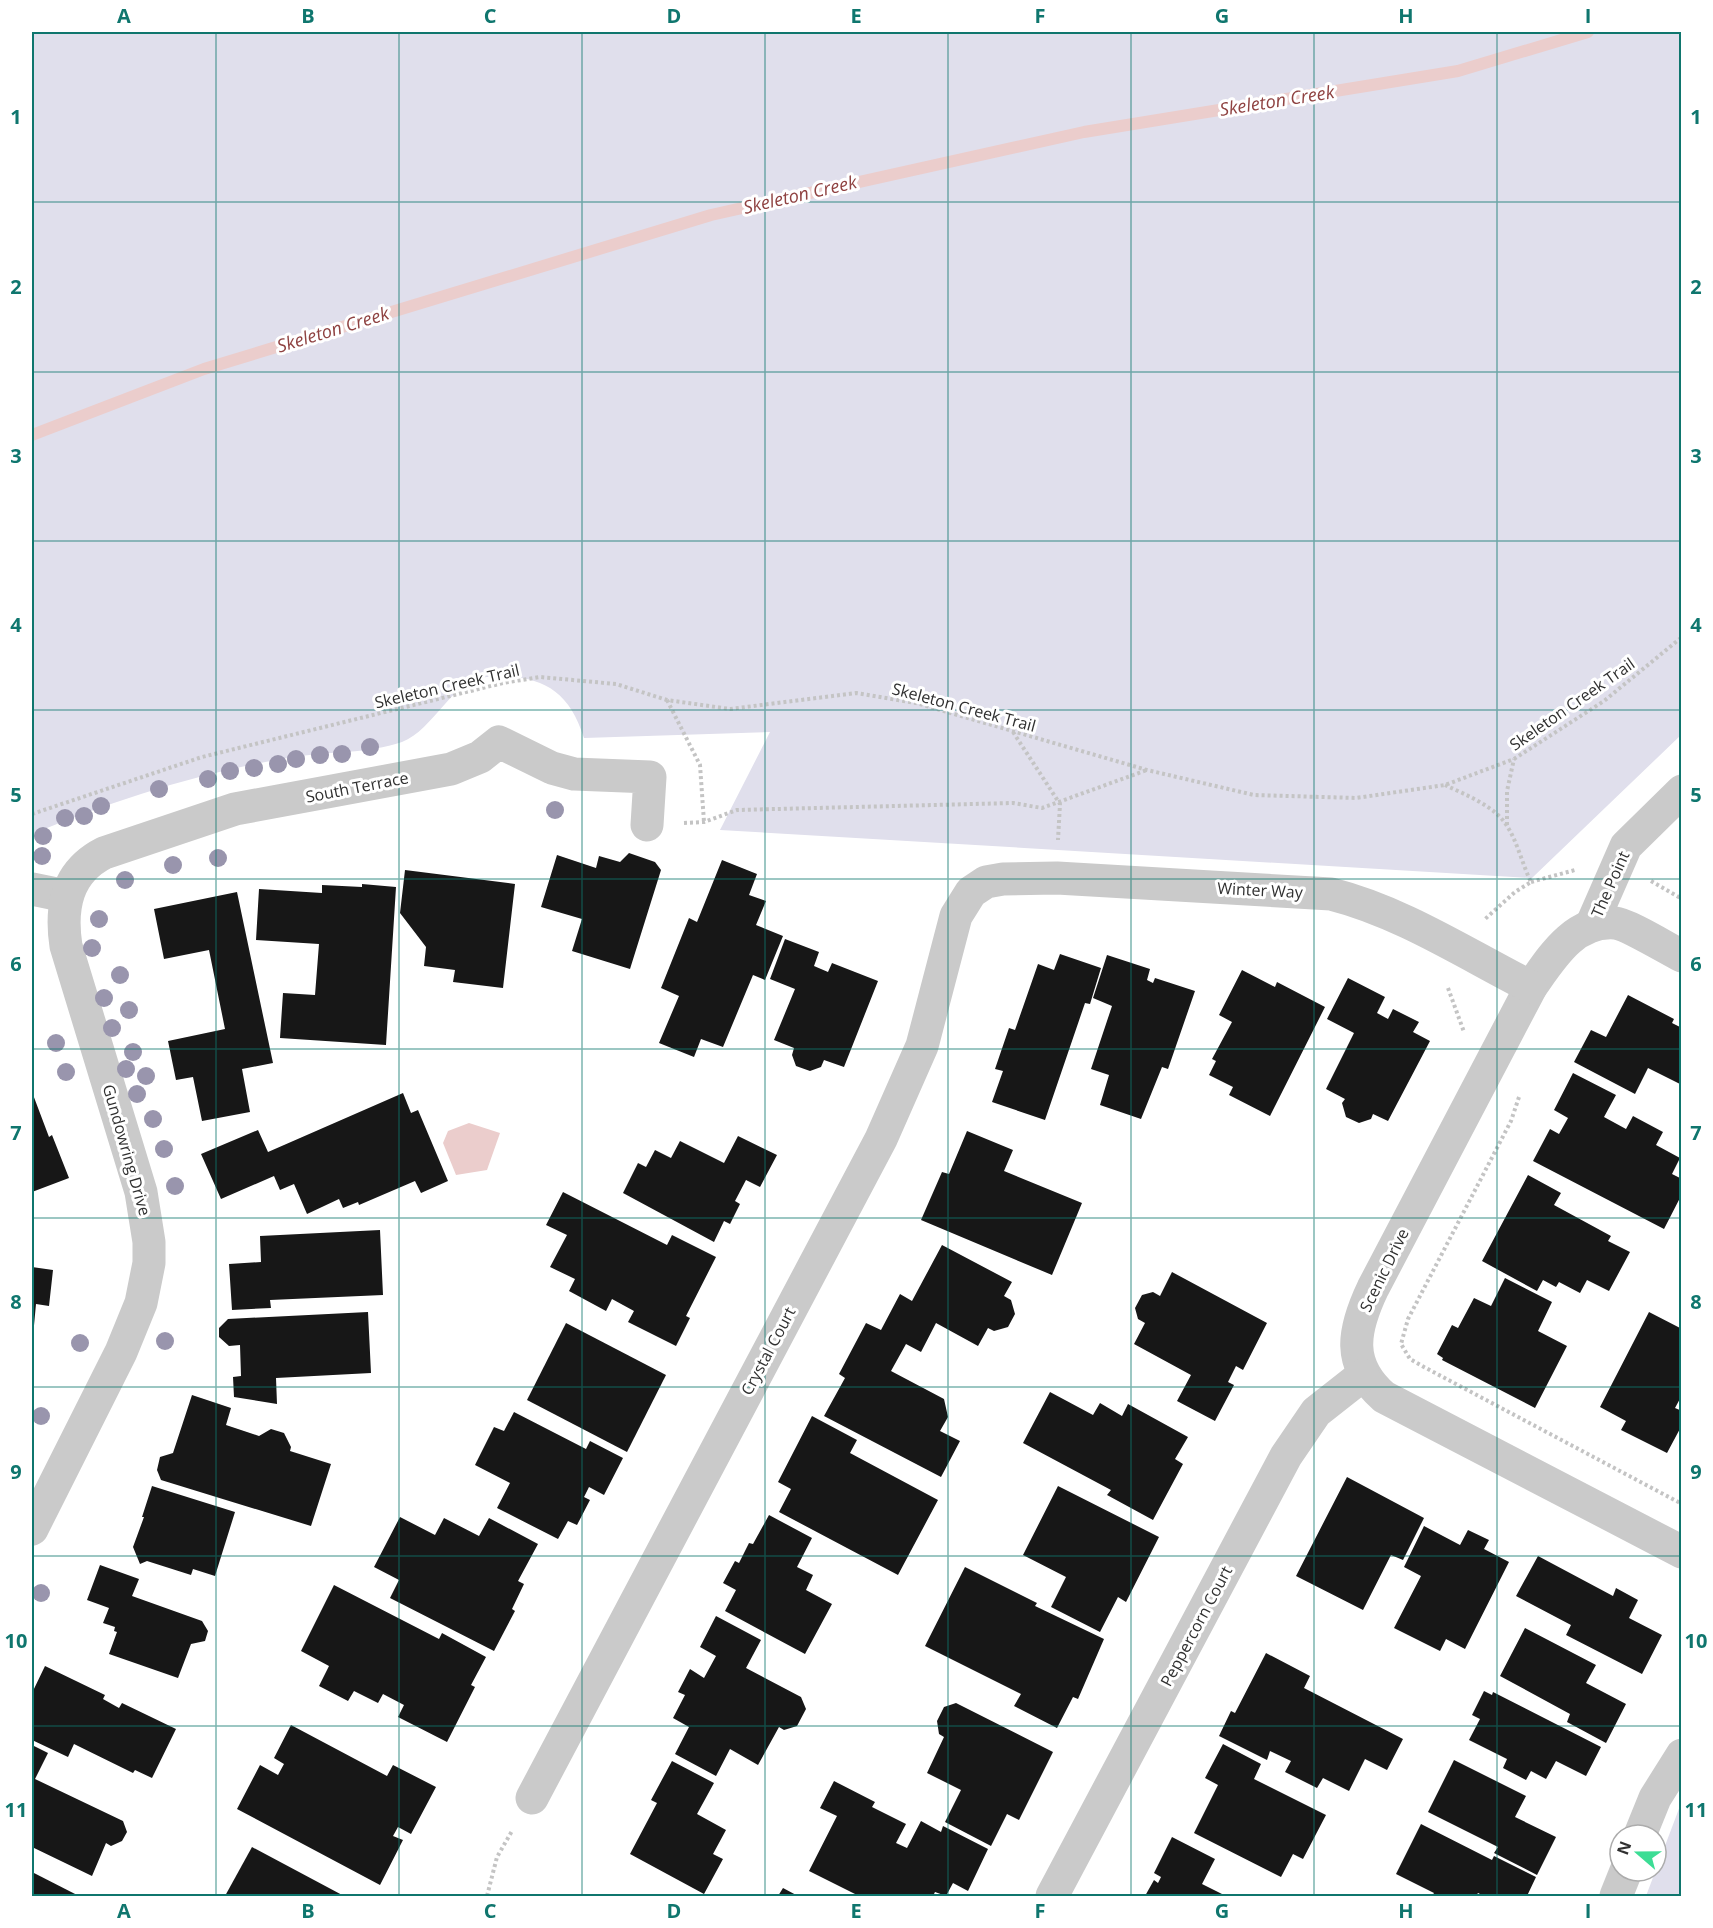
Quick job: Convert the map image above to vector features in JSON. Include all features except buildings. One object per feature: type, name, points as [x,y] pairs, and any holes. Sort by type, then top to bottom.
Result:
[{"type":"street","name":"South Terrace","points":[[66,896],[79,871],[90,860],[105,853],[235,809],[451,769],[480,757],[499,742],[552,768],[574,774],[650,777],[647,825]]},
{"type":"street","name":"The Point","points":[[1591,926],[1626,846],[1682,791]]},
{"type":"street","name":"Winter Way","points":[[971,892],[986,882],[1003,879],[1057,878],[1331,894],[1358,901],[1391,915],[1531,987]]},
{"type":"street","points":[[32,889],[66,896]]},
{"type":"street","name":"Crystal Court","points":[[532,1798],[881,1139],[922,1046],[949,937],[956,916],[971,892]]},
{"type":"street","name":"Gundowring Drive","points":[[32,1529],[121,1352],[141,1304],[149,1263],[147,1224],[141,1192],[66,946],[62,919],[66,896]]},
{"type":"street","points":[[1591,926],[1617,923],[1682,956]]},
{"type":"street","name":"Scenic Drive","points":[[1363,1375],[1357,1361],[1356,1343],[1363,1310],[1531,987],[1563,943],[1591,926]]},
{"type":"street","points":[[1363,1375],[1378,1392],[1399,1405],[1682,1552]]},
{"type":"street","name":"Peppercorn Court","points":[[1052,1896],[1286,1456],[1316,1412],[1363,1375]]},
{"type":"street","points":[[1645,1823],[1660,1788],[1682,1755]]},
{"type":"path","name":"Skeleton Creek Trail","points":[[32,814],[202,757],[502,683],[540,678],[616,684],[667,700],[730,709],[855,693],[916,703],[1147,770],[1254,795],[1356,798],[1445,785],[1514,759],[1604,701],[1682,637]]},
{"type":"path","points":[[667,700],[700,765],[704,822]]},
{"type":"path","points":[[1013,731],[1060,804],[1057,878]]},
{"type":"path","points":[[1507,826],[1507,791],[1514,759]]},
{"type":"path","points":[[647,825],[704,822],[737,810],[1013,803],[1042,808],[1060,804],[1147,770]]},
{"type":"path","points":[[1445,785],[1473,798],[1507,826],[1531,882],[1496,908],[1483,921],[1466,954]]},
{"type":"path","points":[[1438,984],[1449,988],[1467,1041],[1488,1066],[1519,1092],[1517,1109],[1408,1319],[1401,1344],[1410,1359],[1682,1504]]},
{"type":"path","points":[[487,1896],[497,1857],[532,1798]]},
{"type":"shaded area","points":[[32,32],[1681,32],[1681,735],[1532,878],[720,830],[770,732],[584,738],[577,721],[560,695],[536,682],[505,677],[487,677],[464,686],[424,727],[402,742],[376,749],[307,755],[227,770],[128,798],[32,834]]},
{"type":"shaded area","points":[[469,1123],[500,1133],[487,1170],[456,1175],[443,1143],[448,1131]]},
{"type":"shaded area","points":[[1681,1803],[1681,1896],[1646,1896],[1651,1883],[1668,1883],[1668,1838]]},
{"type":"waterway","name":"Skeleton Creek","points":[[32,435],[204,369],[711,215],[1084,132],[1458,71],[1588,32]]}]
